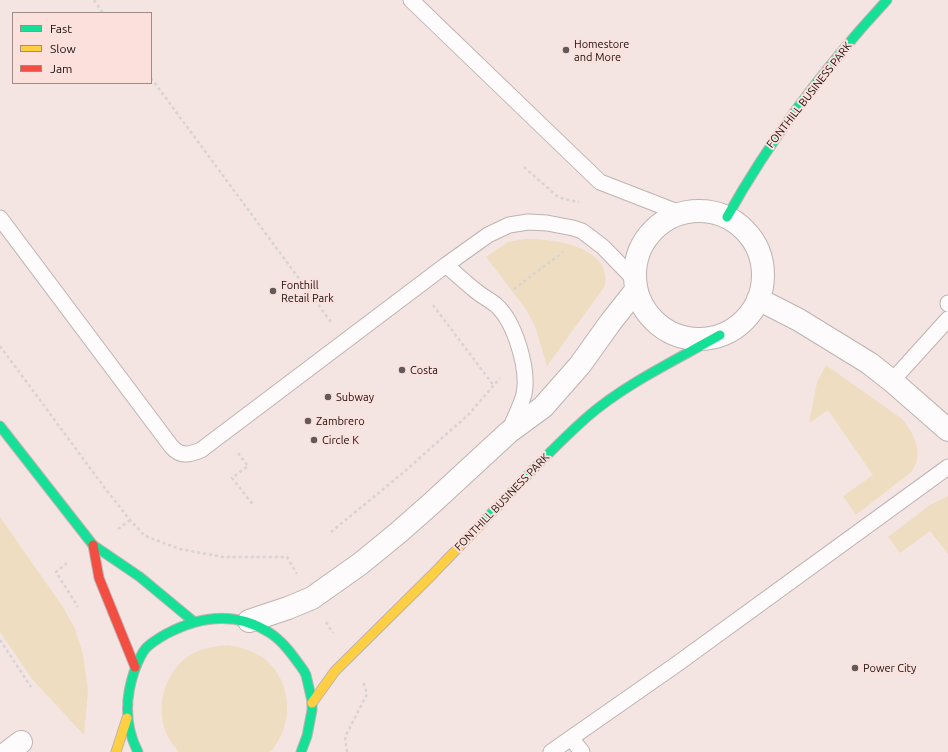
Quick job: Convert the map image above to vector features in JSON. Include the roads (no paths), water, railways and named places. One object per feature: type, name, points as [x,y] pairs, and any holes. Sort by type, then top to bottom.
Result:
[{"type":"main road","name":"FONTHILL BUSINESS PARK","points":[[727,217],[742,188],[776,134],[816,82],[855,35],[887,0]]},
{"type":"main road","name":"FONTHILL BUSINESS PARK","points":[[312,703],[335,671],[432,575],[531,472],[586,418],[622,391],[720,335]]},
{"type":"main road","points":[[0,426],[93,545],[140,577],[192,621]]},
{"type":"main road","points":[[93,545],[99,578],[135,667]]},
{"type":"main road","points":[[116,752],[127,718],[129,689],[135,667],[146,648],[173,630],[192,621],[214,617],[234,618],[249,621],[275,636],[290,649],[306,675],[312,703],[312,716],[316,738]]},
{"type":"main road","points":[[301,752],[312,716]]},
{"type":"main road","points":[[127,718],[135,747],[138,752]]},
{"type":"street","name":"FONTHILL BUSINESS PARK","points":[[696,211],[712,212],[727,217],[743,228],[755,243],[761,261],[762,281],[758,300],[749,315],[736,327],[720,335],[700,339],[678,336],[659,326],[645,310],[635,285],[636,258],[645,238],[661,223],[680,213],[696,211]]},
{"type":"street","points":[[249,621],[312,598],[360,564],[432,503],[509,432],[543,407],[580,365],[635,285]]},
{"type":"street","points":[[758,300],[799,320],[869,363],[948,430]]},
{"type":"lane","points":[[411,0],[600,182],[604,185],[613,187],[680,213]]},
{"type":"lane","points":[[0,218],[171,446],[182,454],[194,453],[201,450],[446,265],[488,235],[509,225],[528,222],[547,223],[582,231],[604,247],[635,285]]},
{"type":"lane","points":[[446,265],[476,292],[497,306],[509,323],[517,341],[524,362],[526,382],[520,406],[509,432]]},
{"type":"lane","points":[[892,381],[948,319]]},
{"type":"lane","points":[[551,752],[677,664],[948,467]]},
{"type":"lane","points":[[571,738],[582,752]]},
{"type":"place","name":"Homestore and More","points":[[566,50]]},
{"type":"place","name":"Fonthill Retail Park","points":[[273,291]]},
{"type":"place","name":"Costa","points":[[402,370]]},
{"type":"place","name":"Subway","points":[[328,397]]},
{"type":"place","name":"Zambrero","points":[[308,421]]},
{"type":"place","name":"Circle K","points":[[314,440]]},
{"type":"place","name":"Power City","points":[[855,668]]}]
